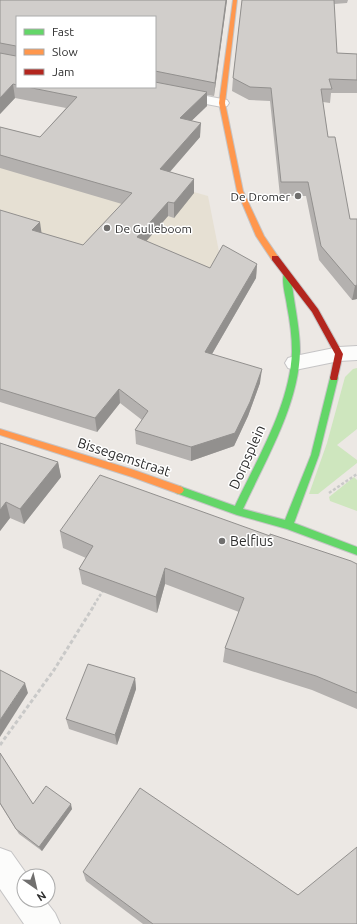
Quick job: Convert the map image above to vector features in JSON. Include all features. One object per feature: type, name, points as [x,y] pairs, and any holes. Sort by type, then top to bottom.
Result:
[{"type":"street","points":[[235,0],[222,103],[243,200],[260,236],[314,311],[348,353]]},
{"type":"street","points":[[143,88],[222,103]]},
{"type":"street","name":"Dorpsplein","points":[[287,275],[289,299],[295,323],[295,362],[284,408],[237,511],[288,525],[357,551]]},
{"type":"street","points":[[295,362],[348,353]]},
{"type":"street","points":[[288,525],[315,455],[348,353]]},
{"type":"street","name":"Bissegemstraat","points":[[0,432],[134,474],[237,511]]},
{"type":"street","points":[[0,863],[16,886]]},
{"type":"street","points":[[32,908],[44,924]]},
{"type":"path","points":[[327,494],[357,474]]},
{"type":"path","points":[[0,745],[54,670],[108,582]]},
{"type":"shaded area","name":"De Gulleboom","points":[[0,137],[208,196],[221,262],[217,268],[0,328]]},
{"type":"green space","points":[[357,368],[357,429],[337,445],[357,460],[357,463],[318,494],[309,494],[327,443],[345,377],[353,369]]},
{"type":"green space","points":[[354,477],[357,480],[357,511],[330,501],[329,497]]},
{"type":"building","points":[[0,0],[226,0],[215,83],[156,71],[156,16],[16,16],[16,46],[0,43]]},
{"type":"building","points":[[242,0],[334,0],[337,53],[357,54],[357,80],[329,79],[332,89],[321,89],[328,137],[335,137],[350,219],[357,219],[357,285],[355,286],[321,246],[308,182],[281,182],[271,88],[250,87],[233,78]]},
{"type":"building","points":[[0,53],[16,56],[16,85],[13,84],[0,98]]},
{"type":"building","points":[[156,82],[207,92],[180,118],[201,123],[160,169],[194,179],[174,203],[168,202],[137,237],[210,268],[223,245],[257,264],[205,352],[262,369],[250,402],[235,433],[191,447],[135,430],[148,411],[119,389],[95,418],[0,389],[0,210],[40,222],[32,230],[83,245],[132,193],[0,155],[0,127],[40,137],[77,97],[32,88],[156,88]]},
{"type":"building","points":[[0,443],[58,462],[20,509],[6,502],[0,510]]},
{"type":"building","points":[[100,475],[270,536],[270,534],[357,564],[357,693],[316,676],[225,648],[244,598],[165,568],[156,597],[79,569],[93,546],[60,531]]},
{"type":"building","points":[[88,664],[135,678],[115,735],[66,719]]},
{"type":"building","points":[[0,670],[25,683],[0,720]]},
{"type":"building","points":[[0,753],[33,804],[46,786],[71,804],[39,847],[16,829],[0,803]]},
{"type":"building","points":[[140,788],[298,895],[357,847],[357,924],[153,924],[83,872]]},
{"type":"traffic: fast","points":[[237,511],[271,438],[292,381],[296,341],[287,275]]},
{"type":"traffic: fast","points":[[288,525],[315,455],[334,378]]},
{"type":"traffic: fast","points":[[179,490],[237,511],[288,525],[357,551]]},
{"type":"traffic: slow","points":[[235,0],[222,103],[240,191],[260,236],[275,258]]},
{"type":"traffic: slow","points":[[0,432],[134,474],[179,490]]},
{"type":"traffic: jam","points":[[275,258],[315,311],[339,354],[334,378]]},
{"type":"place","name":"De Dromer","points":[[298,196]]},
{"type":"place","name":"De Gulleboom","points":[[107,228]]},
{"type":"place","name":"Belfius","points":[[222,541]]}]
